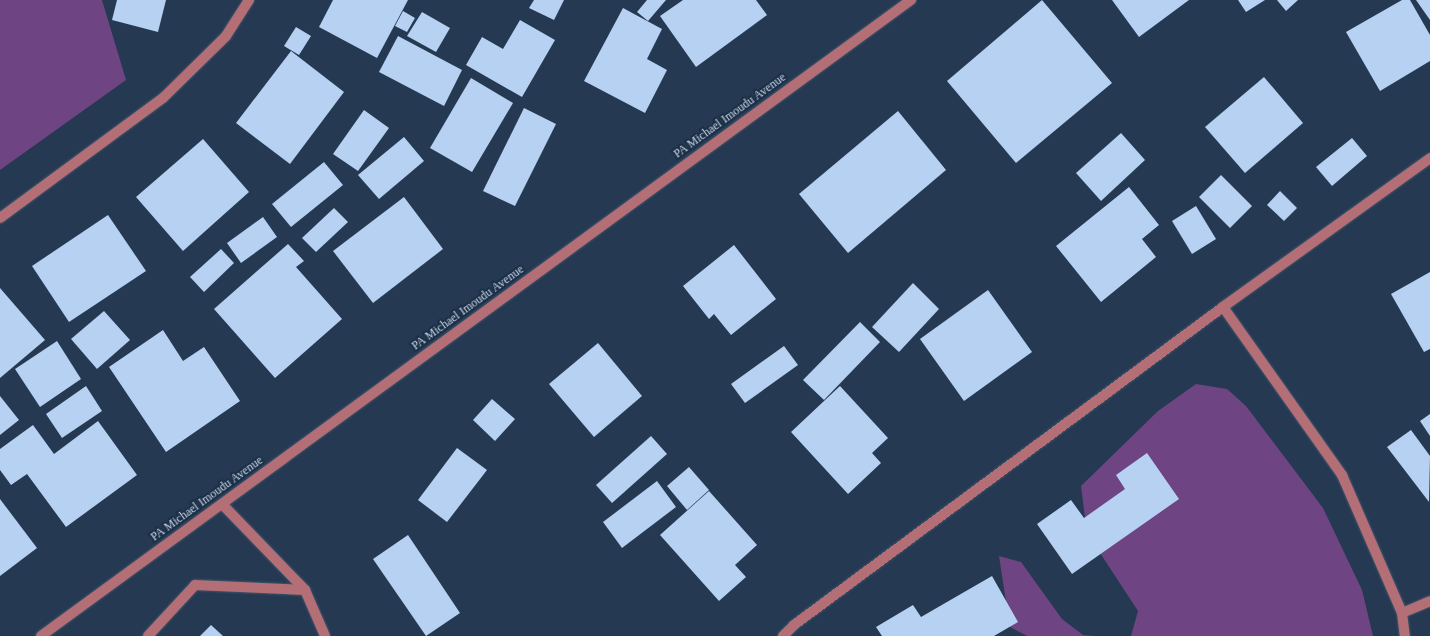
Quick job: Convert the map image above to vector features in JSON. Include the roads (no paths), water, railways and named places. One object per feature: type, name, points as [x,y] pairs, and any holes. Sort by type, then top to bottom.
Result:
[{"type":"street","points":[[0,218],[163,98],[226,36],[249,0]]},
{"type":"street","name":"PA Michael Imoudu Avenue","points":[[41,636],[911,0]]},
{"type":"street","points":[[783,636],[794,624],[1223,307],[1430,158]]},
{"type":"street","points":[[1223,307],[1342,475],[1402,613],[1405,636]]},
{"type":"street","points":[[222,504],[305,590],[325,636]]},
{"type":"street","points":[[148,636],[195,585],[305,590]]},
{"type":"street","points":[[1402,613],[1430,600]]}]
